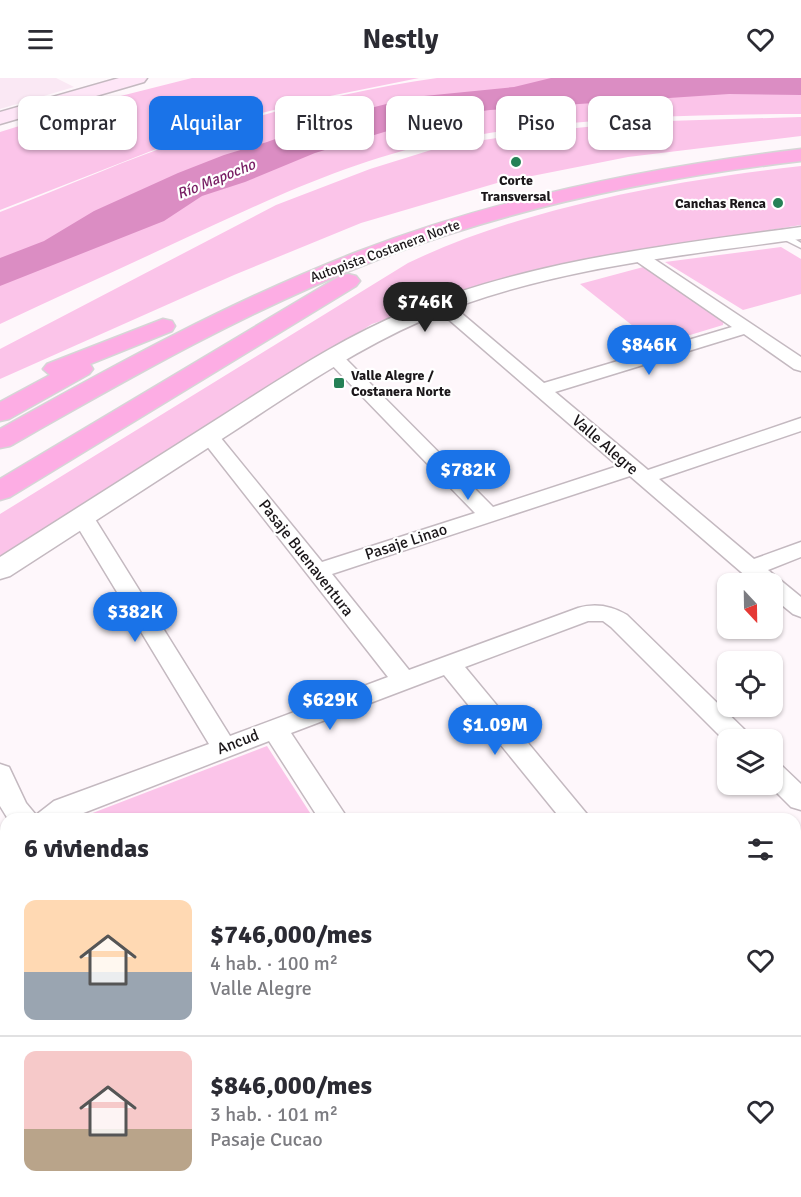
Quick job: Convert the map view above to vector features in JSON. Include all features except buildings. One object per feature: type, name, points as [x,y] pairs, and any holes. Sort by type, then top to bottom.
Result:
[{"type":"highway","name":"Autopista Costanera Norte","points":[[0,413],[228,294],[370,235],[454,208],[530,188],[644,164],[801,142]]},
{"type":"highway","name":"Autopista Costanera Norte","points":[[0,440],[158,353],[283,291],[380,250],[494,213],[589,188],[653,176],[801,155]]},
{"type":"highway","points":[[0,491],[357,276],[406,251],[494,213]]},
{"type":"highway","points":[[0,393],[163,326]]},
{"type":"main road","points":[[0,118],[138,78]]},
{"type":"street","points":[[0,570],[333,356],[374,334],[441,305],[526,279],[639,256],[795,238]]},
{"type":"street","points":[[639,256],[801,364]]},
{"type":"street","name":"Valle Alegre","points":[[441,305],[758,573]]},
{"type":"street","points":[[540,390],[746,328]]},
{"type":"street","points":[[333,356],[489,515]]},
{"type":"street","name":"Pasaje Linao","points":[[316,572],[489,515],[801,424]]},
{"type":"street","name":"Pasaje Buenaventura","points":[[209,436],[404,680]]},
{"type":"street","points":[[82,516],[224,747]]},
{"type":"street","points":[[752,568],[801,549]]},
{"type":"street","name":"Valle Alegre","points":[[783,594],[801,609]]},
{"type":"street","name":"Ancud","points":[[56,813],[64,808],[224,747],[586,613],[600,613],[619,621],[729,729]]},
{"type":"street","points":[[448,664],[572,813]]},
{"type":"street","points":[[274,729],[330,813]]},
{"type":"street","points":[[0,774],[19,813]]},
{"type":"street","points":[[783,783],[801,800]]},
{"type":"shaded area","points":[[0,78],[56,78],[74,87],[44,96],[18,96],[18,104],[0,109]]},
{"type":"shaded area","points":[[192,78],[419,78],[330,96],[275,96],[275,110],[263,113],[263,96],[149,96],[149,150],[154,150],[0,210],[0,132],[18,126],[18,150],[137,150],[137,96],[121,96]]},
{"type":"shaded area","points":[[437,78],[801,78],[801,114],[673,117],[673,96],[588,96],[588,122],[576,123],[576,96],[496,96],[496,133],[484,134],[484,96],[386,96],[386,150],[405,150],[338,172],[273,198],[0,324],[0,212],[158,150],[263,150],[263,115],[275,112],[275,150],[374,150],[374,96],[338,96]]},
{"type":"shaded area","points":[[801,117],[801,136],[628,157],[497,183],[361,223],[234,275],[0,379],[0,349],[276,205],[370,169],[431,150],[484,150],[484,140],[496,138],[496,150],[576,150],[576,128],[588,127],[588,150],[673,150],[673,121]]},
{"type":"shaded area","points":[[801,166],[801,225],[689,243],[488,285],[372,324],[247,402],[0,564],[0,514],[408,263],[500,227],[600,199],[702,179]]},
{"type":"shaded area","points":[[781,247],[801,259],[801,294],[743,310],[665,262]]},
{"type":"shaded area","points":[[647,266],[724,318],[723,325],[657,345],[580,284]]},
{"type":"shaded area","points":[[267,746],[310,813],[93,813]]},
{"type":"water","points":[[551,78],[801,78],[801,95],[729,94],[673,98],[588,96],[588,103],[576,104],[576,96],[496,96],[496,110],[484,111],[484,96],[424,96],[514,87]]},
{"type":"water","points":[[386,104],[386,131],[374,135],[374,107]]},
{"type":"water","name":"Río Mapocho","points":[[275,139],[275,150],[325,150],[245,182],[202,196],[164,221],[0,286],[0,258],[44,241],[94,211],[178,173],[241,150],[263,150],[263,143]]},
{"type":"place","name":"Corte Transversal","points":[[516,162]]},
{"type":"place","name":"Canchas Renca","points":[[778,203]]},
{"type":"place","name":"Valle Alegre / Costanera Norte","points":[[339,383]]}]
